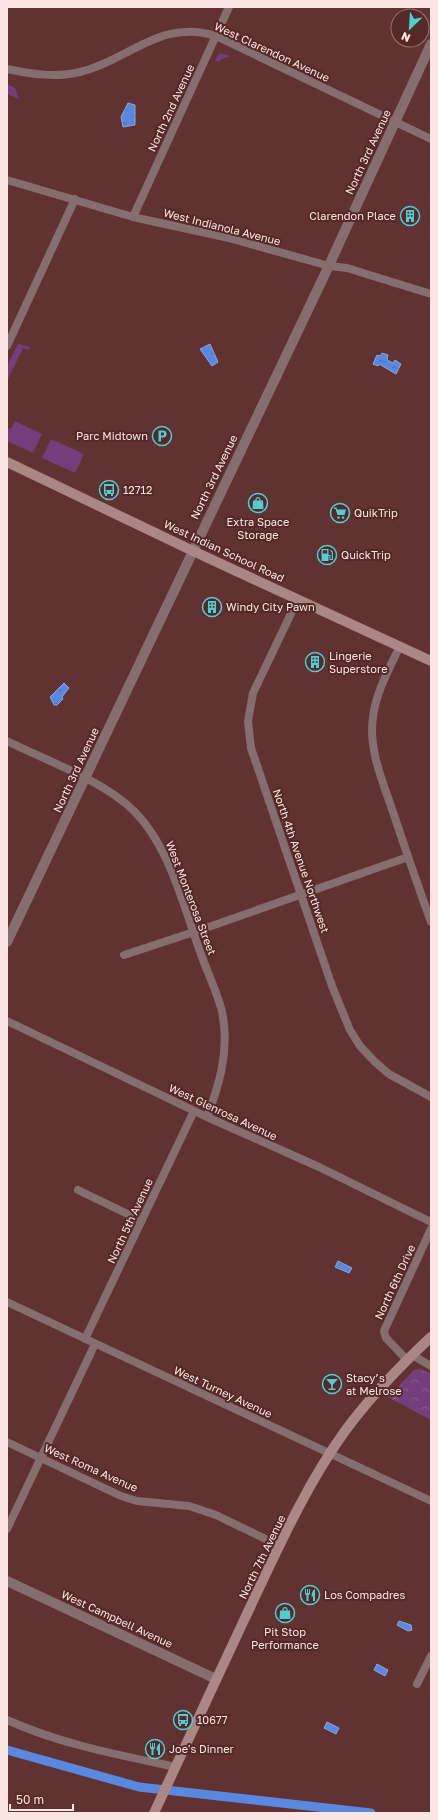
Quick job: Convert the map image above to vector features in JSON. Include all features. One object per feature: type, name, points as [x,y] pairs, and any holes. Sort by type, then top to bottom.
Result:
[{"type":"main road","name":"West Indian School Road","points":[[7,462],[193,551],[431,661]]},
{"type":"main road","name":"North 7th Avenue","points":[[154,1813],[216,1679],[305,1496],[330,1454],[361,1412],[409,1357],[431,1337]]},
{"type":"street","name":"North 2nd Avenue","points":[[133,217],[229,7]]},
{"type":"street","name":"West Clarendon Avenue","points":[[7,69],[50,75],[79,72],[97,67],[143,43],[169,33],[184,31],[206,33],[216,36],[431,139]]},
{"type":"street","name":"North 3rd Avenue","points":[[7,942],[329,266],[431,44]]},
{"type":"street","name":"West Indianola Avenue","points":[[7,180],[133,217],[229,238],[329,266],[347,268],[431,294]]},
{"type":"street","points":[[7,346],[75,199]]},
{"type":"street","name":"North 4th Avenue Northwest","points":[[298,599],[253,693],[248,721],[254,760],[302,894],[332,986],[350,1030],[360,1046],[388,1074],[431,1097]]},
{"type":"street","points":[[400,646],[379,692],[375,706],[372,719],[373,744],[379,772],[431,922]]},
{"type":"street","name":"West Monterosa Street","points":[[7,741],[84,778],[119,798],[149,827],[165,854],[223,1017],[223,1063],[217,1091],[207,1118]]},
{"type":"street","points":[[124,955],[193,933],[408,857]]},
{"type":"street","name":"West Glenrosa Avenue","points":[[7,1021],[207,1118],[318,1167],[431,1222]]},
{"type":"street","name":"North 5th Avenue","points":[[85,1339],[194,1111]]},
{"type":"street","points":[[78,1190],[142,1221]]},
{"type":"street","name":"North 6th Drive","points":[[409,1357],[386,1338],[384,1331],[431,1229]]},
{"type":"street","name":"West Turney Avenue","points":[[7,1302],[431,1501]]},
{"type":"street","points":[[7,1528],[95,1344]]},
{"type":"street","points":[[409,1357],[431,1366]]},
{"type":"street","name":"West Roma Avenue","points":[[7,1442],[121,1496],[136,1501],[189,1506],[216,1515],[280,1546]]},
{"type":"street","name":"West Campbell Avenue","points":[[7,1581],[216,1679]]},
{"type":"street","points":[[417,1684],[431,1656]]},
{"type":"street","points":[[7,1720],[49,1736],[96,1749],[176,1767]]},
{"type":"green space","points":[[220,53],[230,56],[218,62],[215,60]]},
{"type":"green space","points":[[7,84],[15,88],[19,99],[7,94]]},
{"type":"green space","points":[[18,344],[30,348],[28,350],[23,348],[7,381],[7,366]]},
{"type":"green space","points":[[15,421],[42,434],[33,453],[7,441],[7,428],[11,429]]},
{"type":"green space","points":[[51,439],[84,454],[75,473],[42,458]]},
{"type":"green space","points":[[421,1369],[431,1374],[431,1420],[388,1397],[414,1370]]},
{"type":"water","points":[[128,103],[135,105],[135,125],[123,127],[121,117]]},
{"type":"water","points":[[210,344],[218,362],[212,366],[200,349]]},
{"type":"water","points":[[382,353],[388,355],[387,360],[393,363],[395,360],[401,364],[396,374],[379,364],[378,366],[373,364],[377,355],[380,356]]},
{"type":"water","points":[[64,683],[69,688],[62,697],[63,699],[57,705],[54,705],[50,697]]},
{"type":"water","points":[[338,1261],[352,1268],[349,1273],[335,1267]]},
{"type":"water","points":[[399,1621],[411,1625],[412,1630],[408,1631],[397,1625]]},
{"type":"water","points":[[377,1664],[388,1670],[385,1676],[374,1670]]},
{"type":"water","points":[[327,1722],[339,1728],[336,1734],[324,1728]]},
{"type":"waterway","points":[[7,1750],[139,1787],[371,1813]]},
{"type":"place","name":"Clarendon Place","points":[[410,216]]},
{"type":"place","name":"Parc Midtown","points":[[162,436]]},
{"type":"place","name":"12712","points":[[109,490]]},
{"type":"place","name":"Extra Space Storage","points":[[258,503]]},
{"type":"place","name":"QuikTrip","points":[[340,513]]},
{"type":"place","name":"QuickTrip","points":[[327,555]]},
{"type":"place","name":"Windy City Pawn","points":[[212,607]]},
{"type":"place","name":"Lingerie Superstore","points":[[315,662]]},
{"type":"place","name":"Stacy’s at Melrose","points":[[332,1384]]},
{"type":"place","name":"Los Compadres","points":[[310,1595]]},
{"type":"place","name":"Pit Stop Performance","points":[[285,1613]]},
{"type":"place","name":"10677","points":[[183,1720]]},
{"type":"place","name":"Joe's Dinner","points":[[155,1749]]}]
